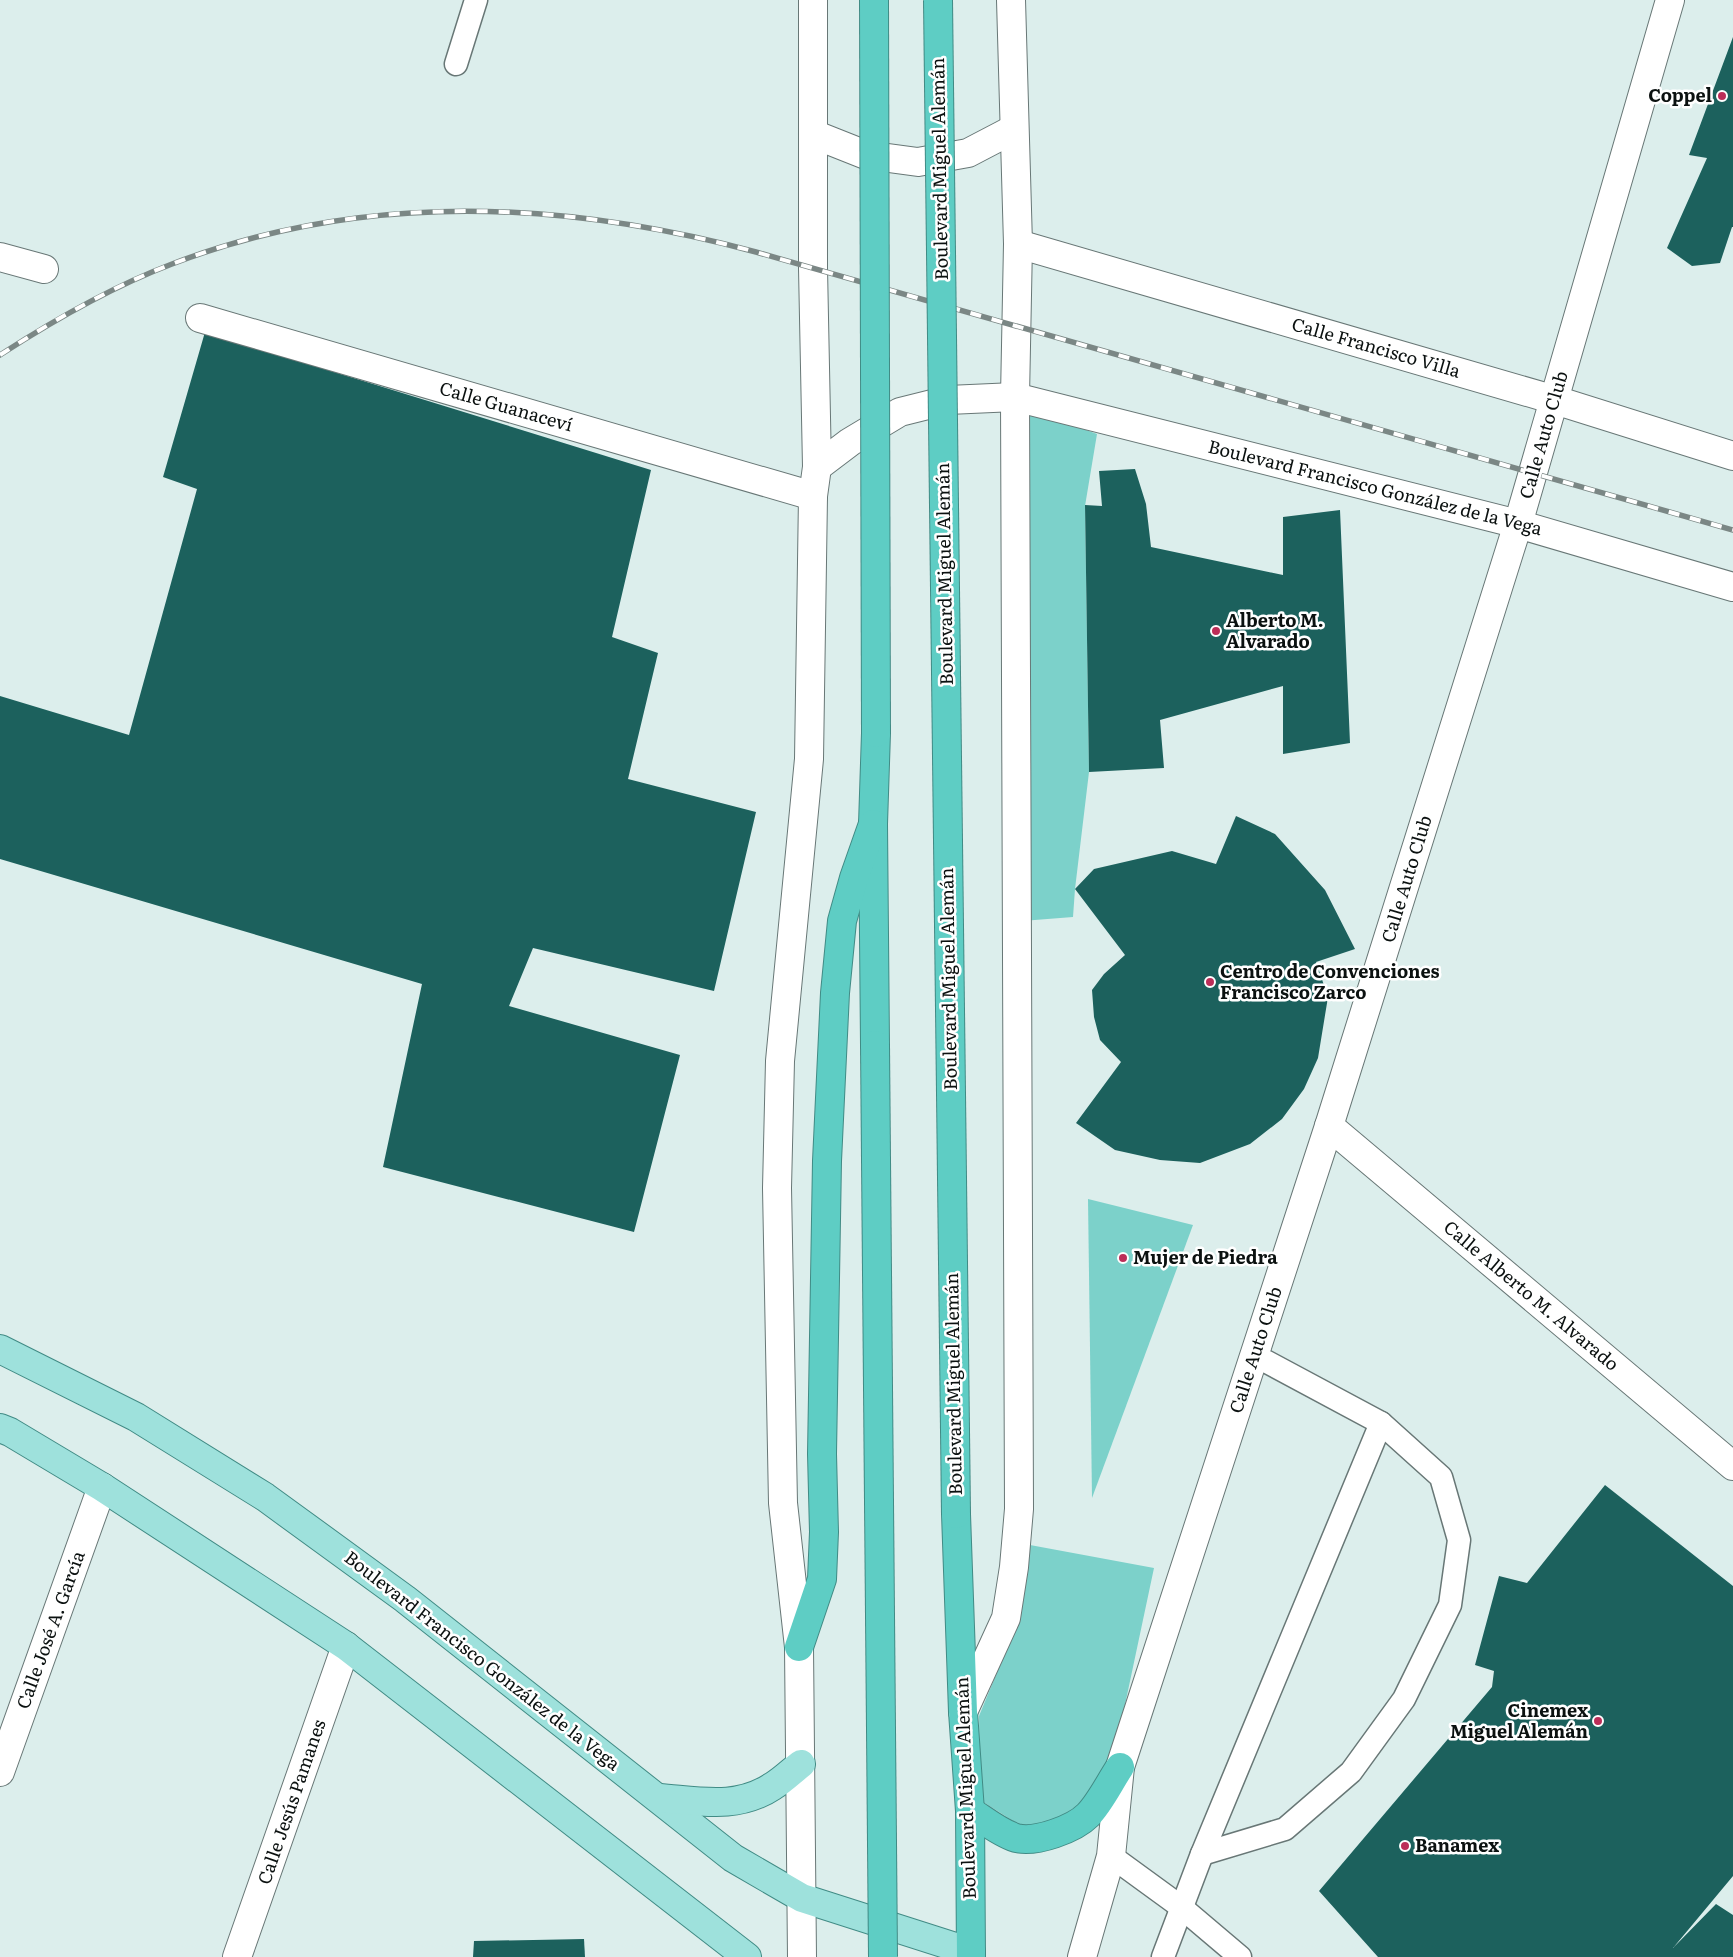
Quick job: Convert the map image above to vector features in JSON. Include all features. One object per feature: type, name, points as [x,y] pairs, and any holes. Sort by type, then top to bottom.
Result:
[{"type":"highway","points":[[874,0],[876,732],[873,824],[883,1957]]},
{"type":"highway","name":"Boulevard Miguel Alemán","points":[[938,0],[956,1514],[963,1712],[970,1811],[974,1955]]},
{"type":"highway","points":[[800,1647],[822,1579],[827,1161],[835,993],[842,921],[854,878],[873,824]]},
{"type":"highway","points":[[970,1811],[994,1827],[1017,1838],[1034,1838],[1062,1831],[1087,1816],[1120,1767]]},
{"type":"main road","name":"Boulevard Francisco González de la Vega","points":[[0,1349],[136,1417],[265,1497],[405,1598],[660,1798],[733,1858],[802,1898],[974,1955]]},
{"type":"main road","points":[[0,1428],[10,1432],[102,1487],[346,1646],[746,1957]]},
{"type":"main road","points":[[660,1798],[726,1803],[742,1800],[758,1795],[774,1786],[801,1764]]},
{"type":"street","points":[[802,1957],[800,1647],[782,1503],[777,1188],[780,1061],[809,759],[813,496],[817,466],[813,268],[813,0]]},
{"type":"street","points":[[963,1712],[1006,1618],[1014,1567],[1019,1509],[1015,397],[1018,244],[1011,0]]},
{"type":"street","name":"Calle Auto Club","points":[[1082,1957],[1111,1856],[1120,1767],[1328,1126],[1518,524],[1670,0]]},
{"type":"street","points":[[813,134],[866,155],[918,162],[968,153],[1014,129]]},
{"type":"street","name":"Calle Francisco Villa","points":[[1018,244],[1555,400],[1733,456]]},
{"type":"street","points":[[0,257],[44,270]]},
{"type":"street","name":"Calle Guanaceví","points":[[200,318],[813,496]]},
{"type":"street","name":"Boulevard Francisco González de la Vega","points":[[817,466],[850,442],[900,412],[948,400],[1015,397],[1518,524],[1733,587]]},
{"type":"street","name":"Calle Alberto M. Alvarado","points":[[1328,1126],[1733,1466]]},
{"type":"street","name":"Calle José A. García","points":[[0,1772],[102,1487]]},
{"type":"street","name":"Calle Jesús Pamanes","points":[[237,1957],[346,1646]]},
{"type":"lane","points":[[456,64],[476,0]]},
{"type":"lane","points":[[1202,1854],[1285,1829],[1350,1772],[1404,1699],[1450,1605],[1459,1540],[1441,1477],[1381,1423],[1254,1355]]},
{"type":"lane","points":[[1163,1957],[1180,1907],[1381,1423]]},
{"type":"lane","points":[[1111,1856],[1180,1907],[1240,1957]]},
{"type":"shaded area","points":[[1026,408],[1097,434],[1085,506],[1089,772],[1073,917],[1022,921]]},
{"type":"shaded area","points":[[1088,1199],[1193,1225],[1092,1498]]},
{"type":"shaded area","points":[[1030,1545],[1154,1568],[1112,1766],[1071,1813],[1026,1829],[980,1800],[979,1716],[1017,1624]]},
{"type":"building","name":"Coppel","points":[[1733,37],[1733,227],[1720,263],[1692,266],[1667,248],[1707,158],[1689,155]]},
{"type":"building","points":[[205,332],[651,470],[612,637],[658,653],[628,779],[756,812],[714,991],[533,948],[509,1006],[680,1055],[634,1232],[383,1167],[422,984],[0,859],[0,696],[129,735],[197,489],[163,477]]},
{"type":"building","name":"Alberto M. Alvarado","points":[[1135,469],[1146,504],[1151,547],[1283,575],[1283,517],[1340,510],[1350,743],[1283,754],[1283,686],[1160,720],[1164,768],[1089,772],[1085,505],[1102,506],[1099,471]]},
{"type":"building","name":"Centro de Convenciones Francisco Zarco","points":[[1236,816],[1275,834],[1325,890],[1355,949],[1316,962],[1328,997],[1318,1058],[1304,1089],[1282,1119],[1250,1144],[1200,1163],[1160,1160],[1115,1150],[1076,1123],[1121,1062],[1100,1040],[1094,1017],[1092,990],[1104,974],[1125,955],[1075,889],[1094,869],[1172,851],[1216,864]]},
{"type":"building","name":"Cinemex Miguel Alemán","points":[[1605,1485],[1733,1586],[1733,1876],[1673,1948],[1716,1904],[1733,1915],[1733,1957],[1378,1957],[1319,1891],[1492,1687],[1494,1671],[1475,1665],[1499,1576],[1527,1583]]},
{"type":"building","points":[[584,1939],[585,1957],[473,1957],[474,1941]]},
{"type":"railway","points":[[0,355],[62,317],[127,283],[172,264],[244,240],[316,224],[389,214],[462,211],[536,214],[610,222],[683,235],[756,252],[1733,530]]},
{"type":"place","name":"Coppel","points":[[1722,96]]},
{"type":"place","name":"Alberto M. Alvarado","points":[[1216,631]]},
{"type":"place","name":"Centro de Convenciones Francisco Zarco","points":[[1210,982]]},
{"type":"place","name":"Mujer de Piedra","points":[[1123,1258]]},
{"type":"place","name":"Cinemex Miguel Alemán","points":[[1598,1721]]},
{"type":"place","name":"Banamex","points":[[1405,1846]]}]
